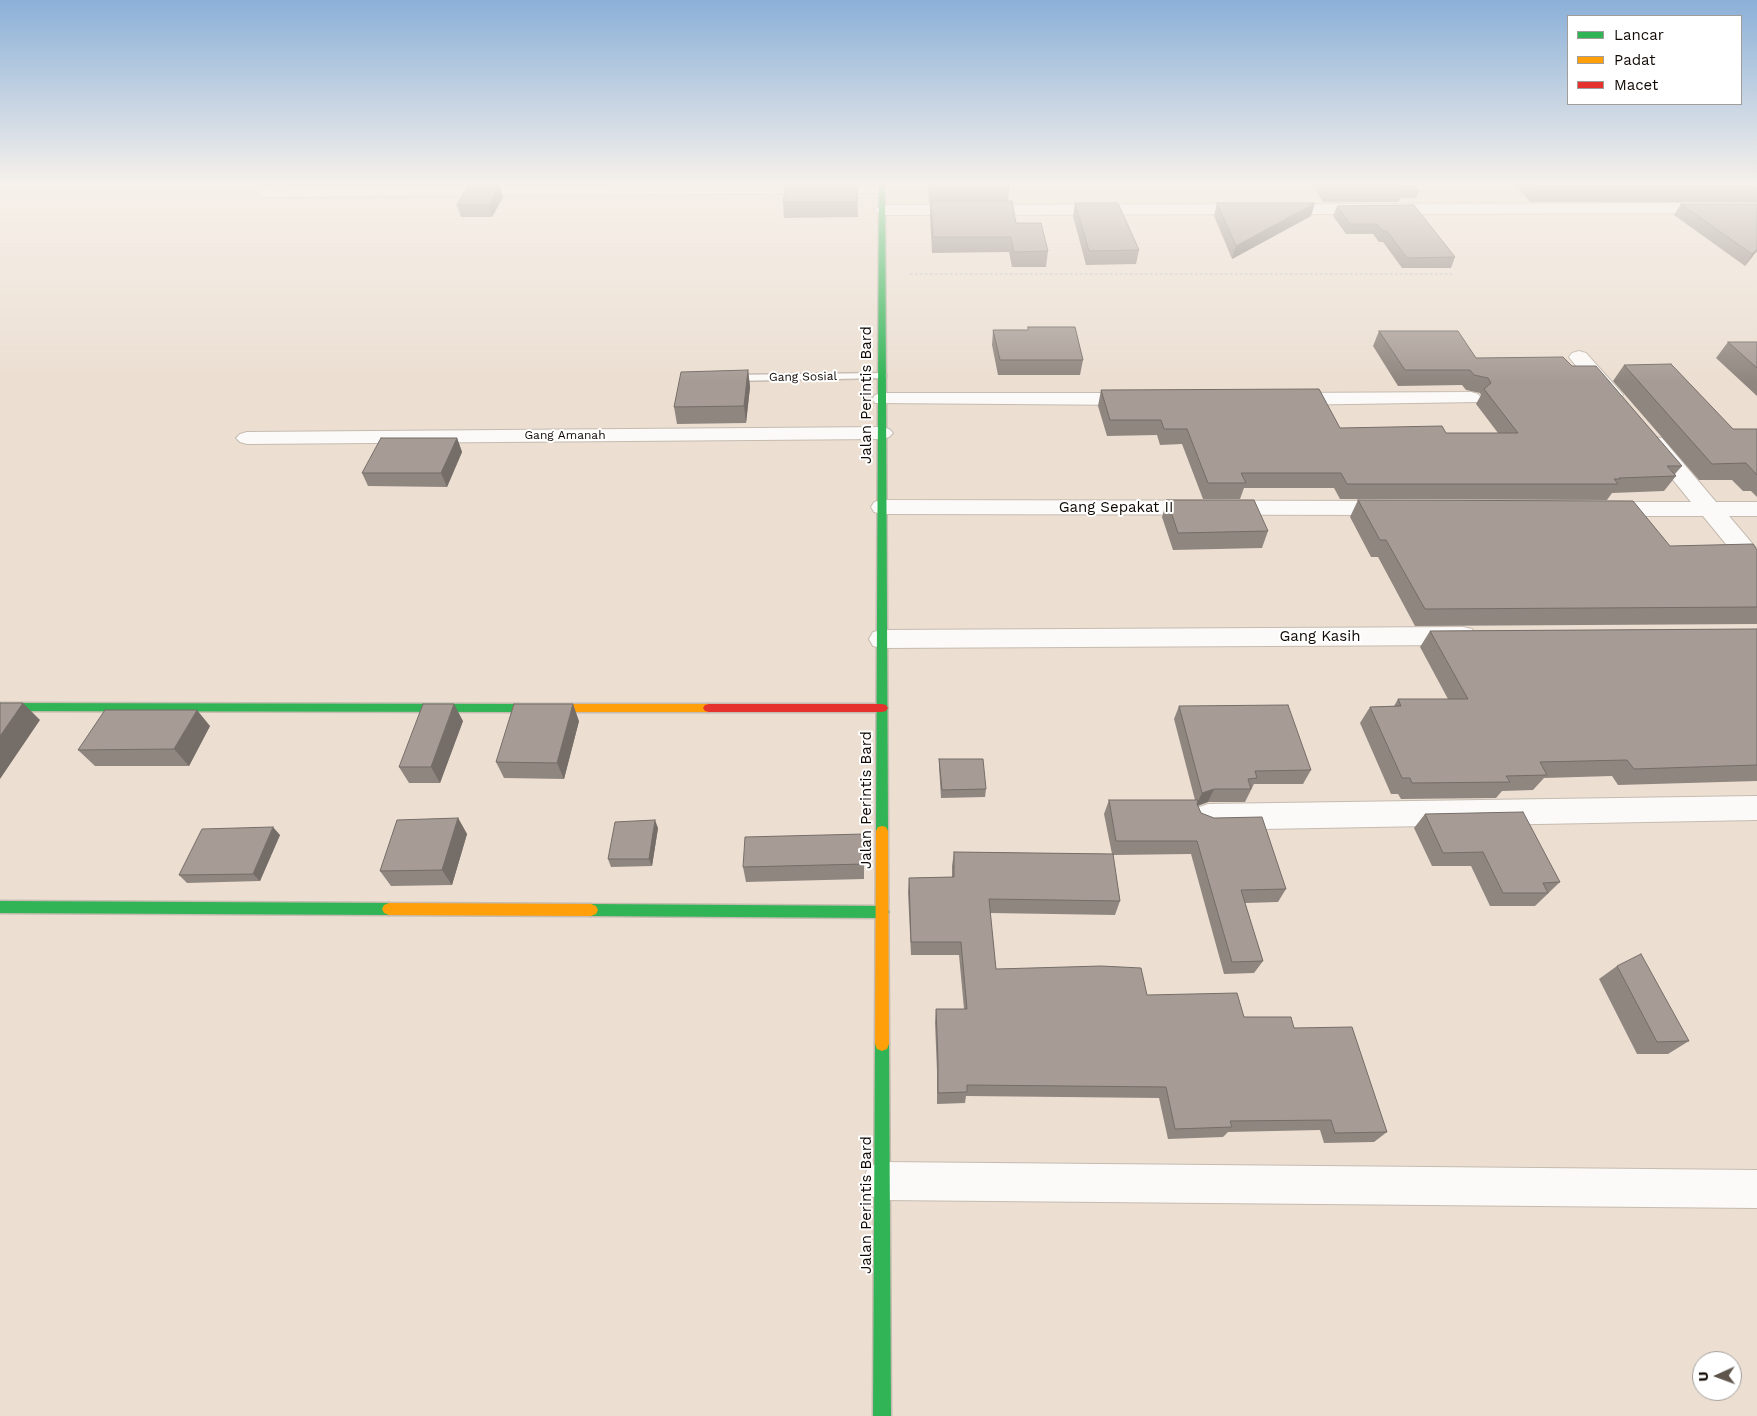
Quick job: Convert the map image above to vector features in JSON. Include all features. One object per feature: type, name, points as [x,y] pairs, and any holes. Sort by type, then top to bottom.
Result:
[{"type":"street","name":"Jalan Perintis Bard","points":[[882,250],[882,1416]]},
{"type":"street","points":[[1579,357],[1624,408]]},
{"type":"street","points":[[1271,398],[1471,398]]},
{"type":"street","points":[[882,399],[1152,399]]},
{"type":"street","points":[[1642,429],[1757,564]]},
{"type":"street","name":"Gang Amanah","points":[[247,438],[882,433]]},
{"type":"street","name":"Gang Sepakat II","points":[[882,507],[1410,508]]},
{"type":"street","points":[[1580,509],[1757,509]]},
{"type":"street","name":"Gang Kasih","points":[[882,639],[1489,636]]},
{"type":"street","points":[[0,707],[882,708]]},
{"type":"street","points":[[1208,817],[1757,808]]},
{"type":"street","points":[[0,907],[882,912]]},
{"type":"street","points":[[882,1181],[1757,1189]]},
{"type":"lane","name":"Gang Sosial","points":[[724,378],[882,376]]},
{"type":"path","points":[[882,274],[1454,274]]},
{"type":"building","points":[[1014,250],[1048,251],[1014,252]]},
{"type":"building","points":[[1089,250],[1135,250],[1089,251]]},
{"type":"building","points":[[1401,250],[1450,250],[1455,257],[1407,258]]},
{"type":"building","points":[[1746,250],[1756,250],[1752,254]]},
{"type":"building","points":[[1028,327],[1075,327],[1083,360],[1000,360],[993,330],[1028,330]]},
{"type":"building","points":[[1379,331],[1458,331],[1476,358],[1563,357],[1572,366],[1596,366],[1682,466],[1667,466],[1676,476],[1614,479],[1618,484],[1347,484],[1341,473],[1241,473],[1246,483],[1208,483],[1187,429],[1164,429],[1161,420],[1110,420],[1101,390],[1319,389],[1340,428],[1442,426],[1446,433],[1518,433],[1484,389],[1491,383],[1488,378],[1474,375],[1470,370],[1405,370]]},
{"type":"building","points":[[1728,342],[1757,342],[1757,368]]},
{"type":"building","points":[[1671,364],[1733,429],[1757,429],[1757,475],[1746,463],[1712,464],[1624,365]]},
{"type":"building","points":[[748,370],[744,406],[674,407],[681,372]]},
{"type":"building","points":[[381,438],[457,438],[441,473],[362,473]]},
{"type":"building","points":[[1167,500],[1254,500],[1268,531],[1178,533]]},
{"type":"building","points":[[1358,500],[1633,501],[1670,546],[1753,544],[1757,550],[1757,607],[1425,609],[1386,540],[1380,540]]},
{"type":"building","points":[[1757,629],[1757,765],[1634,769],[1627,760],[1540,762],[1547,775],[1506,776],[1510,782],[1412,783],[1410,778],[1402,778],[1370,707],[1401,706],[1398,699],[1468,699],[1430,631]]},
{"type":"building","points":[[0,703],[23,703],[0,736]]},
{"type":"building","points":[[423,704],[454,704],[431,767],[399,767]]},
{"type":"building","points":[[514,704],[573,704],[557,763],[496,762]]},
{"type":"building","points":[[1288,705],[1311,770],[1255,771],[1257,778],[1248,779],[1251,789],[1214,789],[1202,793],[1179,706]]},
{"type":"building","points":[[105,710],[197,710],[174,749],[78,750]]},
{"type":"building","points":[[939,759],[983,759],[986,789],[942,790]]},
{"type":"building","points":[[1109,800],[1198,800],[1197,804],[1201,813],[1214,818],[1262,817],[1286,889],[1241,890],[1263,961],[1232,962],[1197,841],[1116,841]]},
{"type":"building","points":[[1523,812],[1560,882],[1543,883],[1548,893],[1503,893],[1483,852],[1443,853],[1425,814]]},
{"type":"building","points":[[458,818],[442,870],[380,871],[397,820]]},
{"type":"building","points":[[655,820],[649,859],[608,859],[615,822]]},
{"type":"building","points":[[273,827],[253,874],[179,875],[202,829]]},
{"type":"building","points":[[864,834],[864,864],[743,867],[745,837]]},
{"type":"building","points":[[954,852],[1113,854],[1120,901],[989,899],[996,969],[1101,966],[1141,968],[1147,995],[1237,993],[1244,1017],[1291,1017],[1294,1028],[1352,1027],[1387,1132],[1335,1133],[1331,1120],[1230,1121],[1232,1127],[1175,1129],[1166,1087],[967,1085],[967,1092],[938,1093],[936,1009],[967,1009],[961,942],[911,942],[909,878],[954,877]]},
{"type":"building","points":[[1641,954],[1689,1041],[1657,1042],[1617,966]]},
{"type":"traffic: fast","points":[[882,250],[882,831]]},
{"type":"traffic: fast","points":[[0,707],[518,708]]},
{"type":"traffic: fast","points":[[0,907],[389,909]]},
{"type":"traffic: fast","points":[[591,910],[882,912]]},
{"type":"traffic: fast","points":[[882,1044],[882,1416]]},
{"type":"traffic: slow","points":[[518,708],[709,708]]},
{"type":"traffic: slow","points":[[882,831],[882,1044]]},
{"type":"traffic: slow","points":[[389,909],[591,910]]},
{"type":"traffic: jam","points":[[709,708],[882,708]]}]
